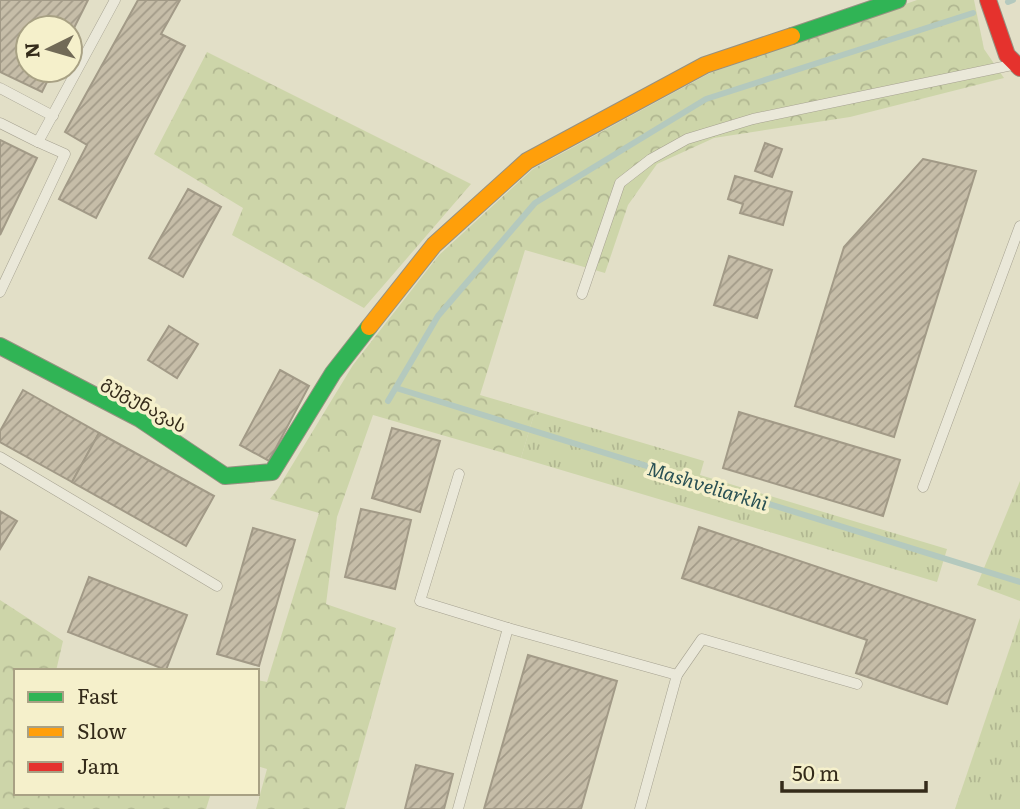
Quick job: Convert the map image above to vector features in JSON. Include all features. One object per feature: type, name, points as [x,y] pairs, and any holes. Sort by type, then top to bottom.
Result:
[{"type":"street","name":"გუგუნავას","points":[[0,346],[140,419],[225,476],[272,472],[333,373],[434,246],[527,162],[705,65],[898,0]]},
{"type":"street","points":[[988,0],[1007,55],[1018,66]]},
{"type":"lane","points":[[38,142],[115,0]]},
{"type":"lane","points":[[582,294],[621,183],[651,159],[687,139],[753,119],[1018,66]]},
{"type":"lane","points":[[0,89],[52,116]]},
{"type":"lane","points":[[0,123],[65,154],[0,292]]},
{"type":"lane","points":[[923,486],[1020,226]]},
{"type":"lane","points":[[0,457],[217,586]]},
{"type":"lane","points":[[459,474],[420,601],[677,675]]},
{"type":"lane","points":[[458,809],[508,628]]},
{"type":"lane","points":[[640,809],[677,675],[702,639],[857,684]]},
{"type":"green space","points":[[917,0],[974,0],[984,49],[1004,78],[850,117],[714,138],[657,164],[628,205],[605,273],[525,250],[480,395],[535,411],[521,458],[373,415],[337,517],[326,604],[396,628],[345,809],[256,809],[267,769],[259,767],[259,680],[267,682],[319,513],[270,499],[353,365],[439,255],[533,169],[710,73]]},
{"type":"green space","points":[[207,52],[471,184],[364,308],[232,235],[243,208],[154,154]]},
{"type":"green space","points":[[535,411],[704,461],[700,475],[947,549],[937,582],[521,458]]},
{"type":"green space","points":[[1020,481],[1020,601],[977,585]]},
{"type":"green space","points":[[0,600],[63,641],[56,669],[14,669],[14,795],[210,795],[206,809],[0,809]]},
{"type":"green space","points":[[1020,618],[1020,809],[955,809],[956,806]]},
{"type":"building","points":[[0,0],[88,0],[81,14],[14,14],[14,79],[0,72]]},
{"type":"building","points":[[138,0],[180,0],[161,34],[185,46],[96,218],[59,199],[87,145],[65,132]]},
{"type":"building","points":[[25,84],[46,84],[42,92]]},
{"type":"building","points":[[0,140],[37,158],[0,235]]},
{"type":"building","points":[[765,143],[782,149],[772,177],[755,171]]},
{"type":"building","points":[[923,159],[976,171],[894,437],[795,406],[844,247]]},
{"type":"building","points":[[735,176],[792,192],[783,225],[740,213],[743,204],[728,199]]},
{"type":"building","points":[[188,189],[221,207],[183,277],[149,258]]},
{"type":"building","points":[[729,256],[772,270],[757,318],[714,305]]},
{"type":"building","points":[[169,326],[198,344],[177,378],[148,360]]},
{"type":"building","points":[[280,370],[309,386],[269,461],[240,445]]},
{"type":"building","points":[[23,390],[99,433],[72,482],[0,442],[0,431]]},
{"type":"building","points":[[739,412],[900,460],[883,516],[723,468]]},
{"type":"building","points":[[392,428],[440,441],[420,512],[372,498]]},
{"type":"building","points":[[99,433],[214,496],[186,546],[72,482]]},
{"type":"building","points":[[361,509],[411,520],[395,589],[345,577]]},
{"type":"building","points":[[0,511],[17,521],[0,549]]},
{"type":"building","points":[[699,527],[975,620],[947,704],[856,673],[867,640],[682,578]]},
{"type":"building","points":[[253,528],[295,540],[259,666],[217,654]]},
{"type":"building","points":[[89,577],[187,615],[166,669],[68,632]]},
{"type":"building","points":[[528,655],[617,681],[581,809],[484,809]]},
{"type":"building","points":[[416,765],[453,774],[444,809],[405,809]]},
{"type":"waterway","points":[[1008,2],[1013,0]]},
{"type":"waterway","points":[[388,401],[438,316],[535,203],[706,99],[973,13]]},
{"type":"waterway","name":"Mashveliarkhi","points":[[396,388],[1020,582]]},
{"type":"traffic: fast","points":[[792,36],[898,0]]},
{"type":"traffic: fast","points":[[0,346],[140,419],[225,476],[272,472],[333,373],[369,327]]},
{"type":"traffic: slow","points":[[369,327],[434,245],[527,161],[705,65],[792,36]]},
{"type":"traffic: jam","points":[[988,0],[1007,55],[1020,68]]}]
